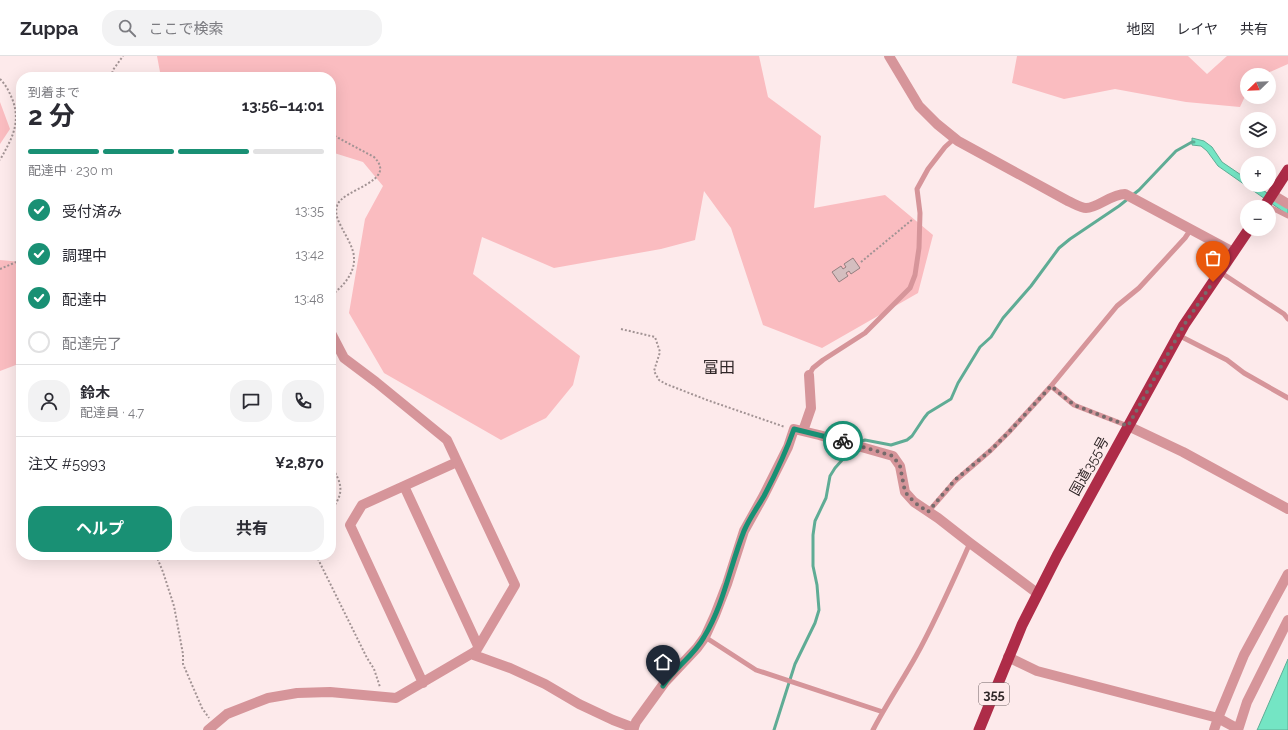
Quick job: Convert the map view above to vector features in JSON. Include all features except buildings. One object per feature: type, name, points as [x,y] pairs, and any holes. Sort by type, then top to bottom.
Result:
[{"type":"highway","points":[[1269,200],[1288,170]]},
{"type":"highway","name":"国道355号","points":[[980,730],[1008,657],[1037,593],[1178,335],[1244,236]]},
{"type":"street","points":[[889,56],[919,106],[955,138],[1068,201],[1085,208],[1119,194],[1125,194],[1174,221],[1191,228],[1233,252]]},
{"type":"street","points":[[1273,194],[1288,204]]},
{"type":"street","points":[[211,727],[227,714],[268,698],[297,693],[330,692],[396,698],[424,683],[471,654],[478,646],[515,585],[447,440],[344,358],[336,343]]},
{"type":"street","points":[[471,654],[510,668],[546,684],[579,704],[633,729],[636,722],[665,682],[705,637],[727,584],[744,531],[768,488],[788,447],[811,408],[809,375]]},
{"type":"street","points":[[1128,426],[1183,452],[1288,509]]},
{"type":"street","points":[[799,430],[893,456],[900,466],[905,492],[914,502],[938,518],[1037,593]]},
{"type":"street","points":[[424,683],[350,525],[362,505],[457,462]]},
{"type":"street","points":[[404,486],[478,646]]},
{"type":"street","points":[[1214,730],[1244,655],[1288,574]]},
{"type":"street","points":[[1008,657],[1037,671],[1218,718],[1238,729],[1247,702],[1288,620]]},
{"type":"lane","points":[[809,375],[813,368],[823,360],[865,333],[910,288],[915,274],[919,248],[920,213],[917,189],[928,168],[945,147],[955,138]]},
{"type":"lane","points":[[1276,211],[1288,216]]},
{"type":"lane","points":[[928,512],[955,480],[991,450],[1009,432],[1051,386],[1117,306],[1139,288],[1185,238],[1191,228]]},
{"type":"lane","points":[[1220,272],[1284,314],[1288,319]]},
{"type":"lane","points":[[1178,335],[1227,360],[1244,373],[1288,398]]},
{"type":"lane","points":[[1051,386],[1074,405],[1128,426]]},
{"type":"lane","points":[[873,730],[929,632],[970,543]]},
{"type":"lane","points":[[705,637],[756,670],[883,712]]},
{"type":"path","points":[[112,72],[123,56]]},
{"type":"path","points":[[0,79],[5,84],[16,110],[16,122],[11,141],[0,160]]},
{"type":"path","points":[[336,137],[374,157],[378,161],[380,168],[378,176],[369,183],[341,198],[337,205],[336,212],[338,220],[348,239],[354,257],[352,269],[347,280],[340,290],[336,292]]},
{"type":"path","points":[[861,262],[920,213]]},
{"type":"path","points":[[0,269],[16,262]]},
{"type":"path","points":[[620,329],[655,337],[660,352],[654,371],[659,380],[707,400],[799,430]]},
{"type":"path","points":[[336,474],[339,478],[341,487],[340,496],[336,504]]},
{"type":"path","points":[[158,560],[174,606],[183,654],[183,664],[211,727]]},
{"type":"path","points":[[318,560],[367,658],[374,669],[384,698]]},
{"type":"shaded area","points":[[157,56],[759,56],[768,97],[821,136],[814,208],[885,195],[933,235],[918,293],[822,348],[763,325],[731,228],[704,191],[695,240],[661,249],[554,268],[482,237],[473,274],[580,356],[573,385],[546,418],[501,440],[384,373],[349,313],[365,219],[383,186],[363,162],[336,154],[336,72],[160,72]]},
{"type":"shaded area","points":[[1017,56],[1188,56],[1207,74],[1227,56],[1288,56],[1288,64],[1276,69],[1276,68],[1240,68],[1240,104],[1241,104],[1240,107],[1186,102],[1115,89],[1064,99],[1012,83]]},
{"type":"shaded area","points":[[0,102],[10,129],[0,144]]},
{"type":"shaded area","points":[[1192,138],[1204,141],[1212,147],[1222,162],[1240,174],[1240,181],[1218,166],[1207,151],[1201,146],[1192,145]]},
{"type":"shaded area","points":[[1255,192],[1266,192],[1288,208],[1288,215],[1276,207],[1276,200],[1267,200]]},
{"type":"shaded area","points":[[0,260],[16,262],[16,365],[0,371]]},
{"type":"shaded area","points":[[1288,659],[1288,730],[1257,730],[1258,728]]},
{"type":"waterway","points":[[862,441],[865,440],[891,445],[907,440],[912,436],[928,413],[951,399],[958,383],[980,347],[991,337],[1003,318],[1031,286],[1059,248],[1119,206],[1139,190],[1176,151],[1194,142]]},
{"type":"waterway","points":[[774,730],[795,664],[815,623],[819,610],[817,585],[813,566],[813,535],[815,521],[826,498],[830,476],[852,449]]},
{"type":"way so far","points":[[843,441],[893,456],[900,466],[905,492],[914,502],[928,512],[955,480],[991,450],[1051,386],[1074,405],[1128,426],[1184,325],[1213,282]]},
{"type":"district","name":"富田","points":[[719,367]]},
{"type":"route","points":[[663,686],[705,637],[727,584],[744,531],[788,447],[794,429],[843,441]]}]
